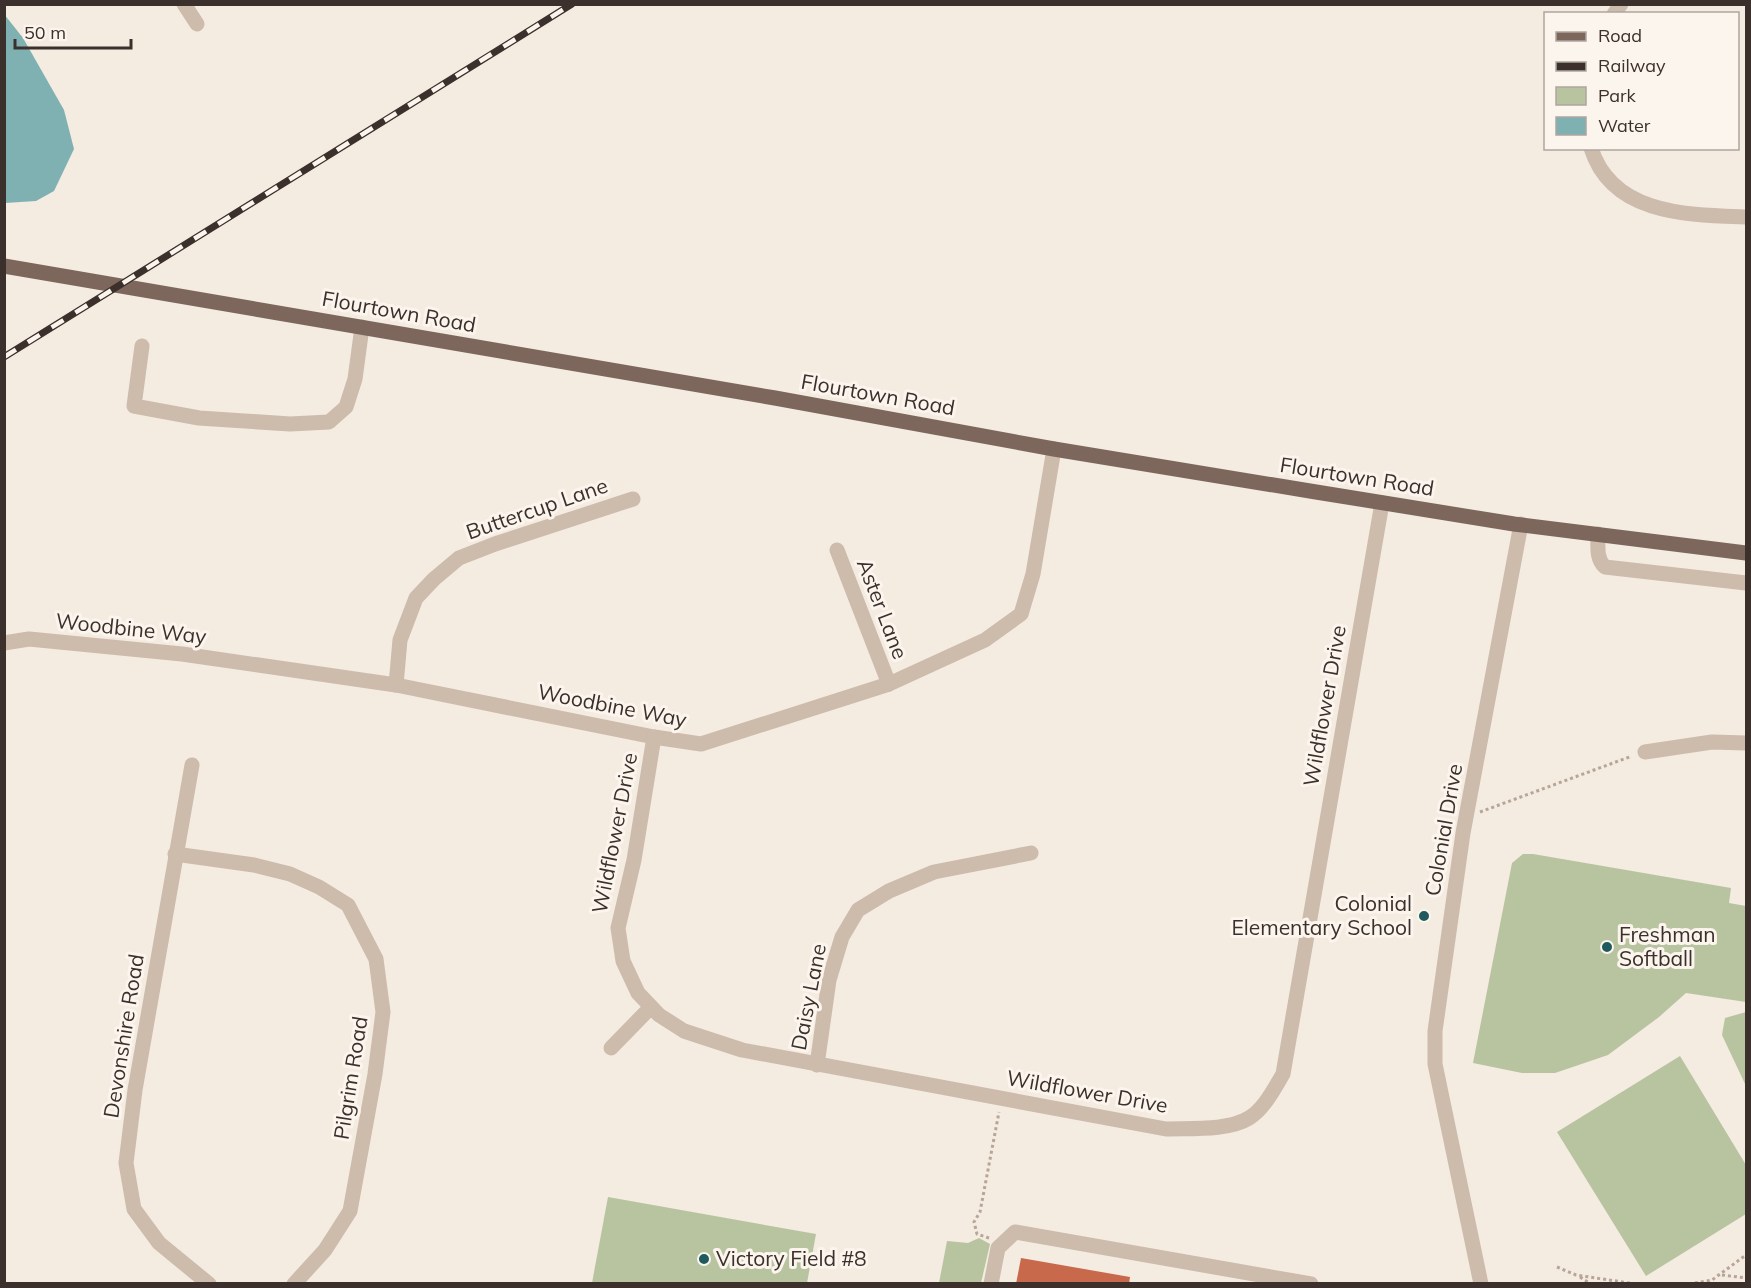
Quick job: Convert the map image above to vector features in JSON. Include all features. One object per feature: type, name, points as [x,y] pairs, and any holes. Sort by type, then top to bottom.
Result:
[{"type":"main road","name":"Flourtown Road","points":[[4,266],[763,396],[1054,449],[1521,524],[1746,553]]},
{"type":"street","points":[[184,4],[197,24]]},
{"type":"street","points":[[1592,150],[1602,172],[1619,191],[1641,203],[1681,214],[1746,217]]},
{"type":"street","points":[[142,346],[134,406],[199,418],[290,424],[329,422],[346,407],[355,379],[362,327]]},
{"type":"street","name":"Woodbine Way","points":[[4,643],[29,639],[182,654],[396,685],[654,737],[701,744],[889,684],[985,640],[1021,614],[1033,574],[1054,449]]},
{"type":"street","name":"Buttercup Lane","points":[[396,685],[400,640],[416,598],[459,558],[633,499]]},
{"type":"street","name":"Wildflower Drive","points":[[654,737],[634,860],[618,928],[623,961],[638,993],[659,1016],[684,1031],[742,1050],[1166,1129],[1224,1126],[1249,1118],[1267,1099],[1283,1074],[1382,503]]},
{"type":"street","name":"Colonial Drive","points":[[1478,1283],[1435,1064],[1435,1031],[1463,833],[1521,524]]},
{"type":"street","points":[[1598,534],[1598,556],[1605,567],[1746,583]]},
{"type":"street","name":"Aster Lane","points":[[837,550],[889,684]]},
{"type":"street","points":[[1645,752],[1712,742],[1746,743]]},
{"type":"street","name":"Devonshire Road","points":[[192,765],[135,1090],[126,1163],[134,1209],[159,1243],[209,1284]]},
{"type":"street","name":"Daisy Lane","points":[[817,1065],[829,980],[842,937],[858,910],[889,891],[934,872],[1031,853]]},
{"type":"street","name":"Pilgrim Road","points":[[175,855],[254,865],[290,874],[319,887],[348,905],[376,959],[383,1012],[375,1074],[350,1211],[326,1250],[294,1284]]},
{"type":"street","points":[[611,1048],[651,1007]]},
{"type":"street","points":[[991,1284],[998,1248],[1015,1232],[1311,1284]]},
{"type":"path","points":[[1467,817],[1645,752]]},
{"type":"path","points":[[994,1240],[977,1234],[974,1222],[980,1212],[1002,1099]]},
{"type":"path","points":[[1689,1284],[1712,1280],[1746,1255]]},
{"type":"path","points":[[1557,1267],[1591,1284]]},
{"type":"path","points":[[1576,1275],[1636,1284]]},
{"type":"path","points":[[1720,1275],[1746,1278]]},
{"type":"green space","name":"Freshman Softball","points":[[1523,854],[1731,888],[1729,903],[1746,906],[1746,1002],[1686,993],[1659,1017],[1608,1055],[1555,1073],[1522,1073],[1473,1063],[1512,863]]},
{"type":"green space","points":[[1746,1012],[1746,1086],[1722,1035],[1725,1018]]},
{"type":"green space","points":[[1680,1056],[1746,1165],[1746,1214],[1646,1276],[1557,1132]]},
{"type":"green space","name":"Victory Field #8","points":[[608,1197],[816,1234],[807,1283],[592,1283]]},
{"type":"green space","points":[[979,1238],[990,1244],[981,1283],[939,1283],[947,1241],[968,1243]]},
{"type":"water","points":[[4,14],[23,38],[64,110],[74,149],[54,191],[36,201],[5,203]]},
{"type":"building","points":[[1021,1258],[1130,1277],[1129,1284],[1016,1284]]},
{"type":"railway","points":[[4,357],[572,4]]},
{"type":"place","name":"Colonial Elementary School","points":[[1424,916]]},
{"type":"place","name":"Freshman Softball","points":[[1607,947]]},
{"type":"place","name":"Victory Field #8","points":[[704,1259]]}]
